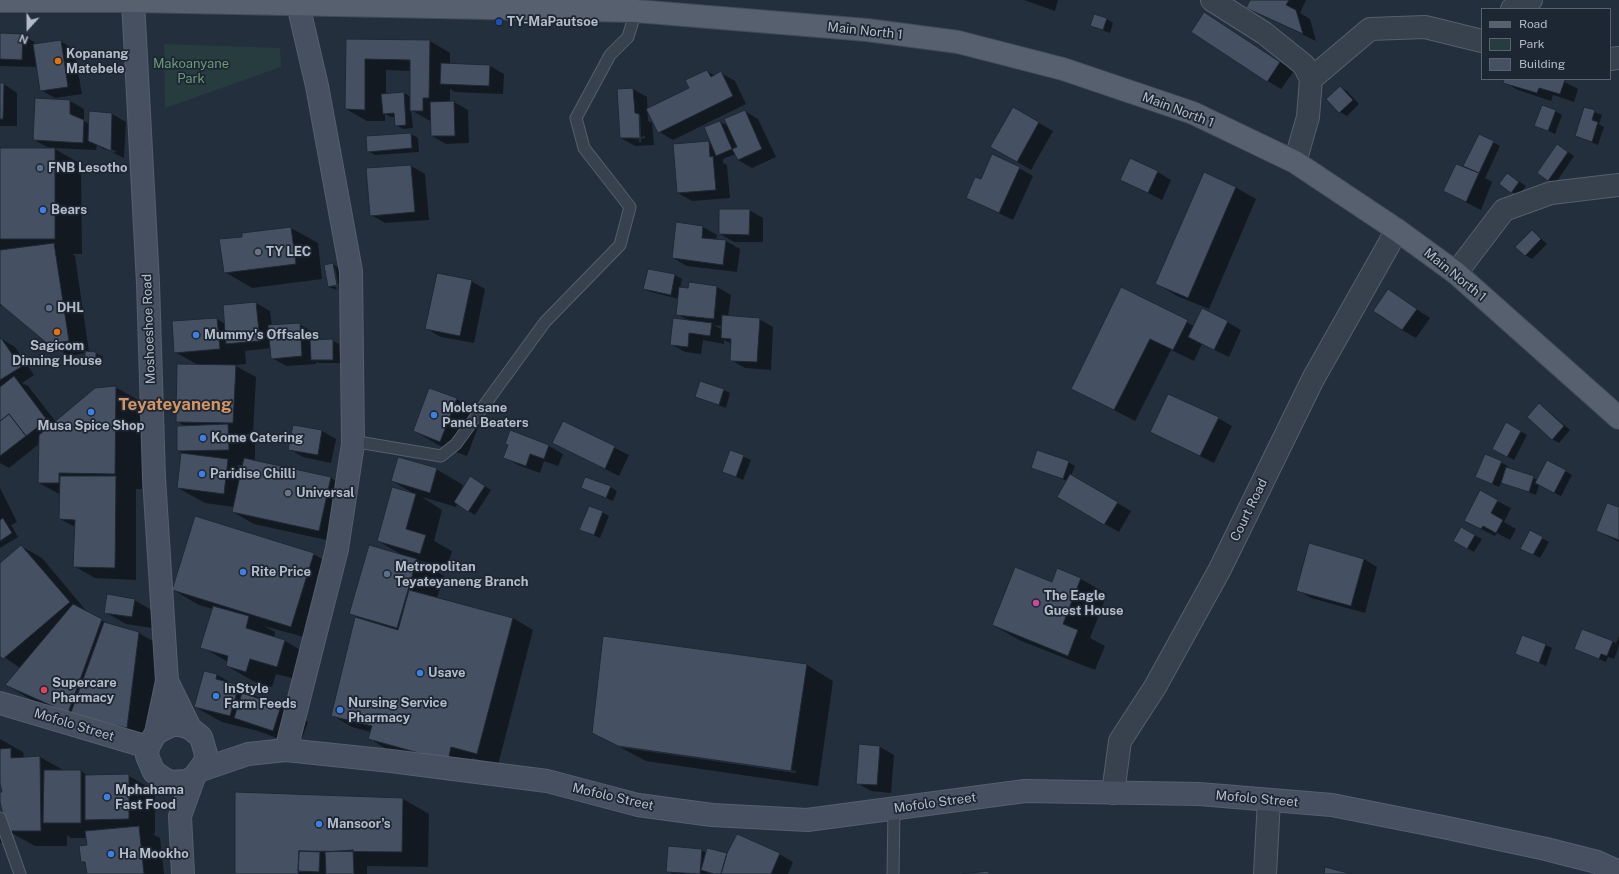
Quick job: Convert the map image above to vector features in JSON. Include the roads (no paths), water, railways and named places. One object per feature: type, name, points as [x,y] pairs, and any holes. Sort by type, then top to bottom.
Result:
[{"type":"main road","name":"Main North 1","points":[[0,1],[298,2],[636,11],[867,30],[958,42],[1063,69],[1193,113],[1295,162],[1397,230],[1456,273],[1619,418]]},
{"type":"main road","name":"Moshoeshoe Road","points":[[133,1],[148,283],[154,486],[167,681],[152,740]]},
{"type":"main road","points":[[286,750],[337,550],[353,444],[351,271],[316,86],[298,2]]},
{"type":"main road","name":"Moshoeshoe Road","points":[[167,681],[195,733]]},
{"type":"main road","name":"Mofolo Street","points":[[0,703],[152,740]]},
{"type":"main road","points":[[180,816],[206,754],[195,733],[181,725],[172,725],[152,740],[147,756],[149,764],[160,778],[180,816],[183,874]]},
{"type":"main road","name":"Mofolo Street","points":[[195,733],[248,754]]},
{"type":"main road","name":"Mofolo Street","points":[[198,774],[248,754],[286,750],[391,761],[547,782],[638,805],[712,815],[807,820],[1025,791],[1199,794],[1332,805],[1443,827],[1596,862],[1619,872]]},
{"type":"main road","points":[[160,778],[169,782],[178,783],[187,781],[198,774]]},
{"type":"street","points":[[1212,0],[1264,33],[1304,66],[1310,79],[1308,117],[1295,162]]},
{"type":"street","points":[[1514,8],[1531,0]]},
{"type":"street","points":[[1455,35],[1481,23]]},
{"type":"street","points":[[1310,79],[1370,28],[1426,27],[1481,41]]},
{"type":"street","points":[[1456,273],[1504,210],[1551,193],[1619,185]]},
{"type":"street","name":"Court Road","points":[[1113,793],[1120,741],[1155,687],[1220,569],[1313,379],[1397,230]]},
{"type":"street","points":[[1266,874],[1268,800]]},
{"type":"lane","points":[[353,444],[364,443],[441,456],[456,444],[545,322],[620,245],[630,206],[584,148],[576,118],[610,55],[628,37],[636,11]]},
{"type":"lane","points":[[893,874],[894,809]]},
{"type":"lane","points":[[0,818],[20,874]]},
{"type":"place","name":"TY-MaPautsoe","points":[[499,22]]},
{"type":"place","name":"Kopanang Matebele","points":[[58,61]]},
{"type":"place","name":"FNB Lesotho","points":[[40,168]]},
{"type":"place","name":"Bears","points":[[43,210]]},
{"type":"place","name":"TY LEC","points":[[258,252]]},
{"type":"place","name":"DHL","points":[[49,308]]},
{"type":"place","name":"Sagicom Dinning House","points":[[57,332]]},
{"type":"place","name":"Mummy's Offsales","points":[[196,335]]},
{"type":"place","name":"Musa Spice Shop","points":[[91,412]]},
{"type":"place","name":"Moletsane Panel Beaters","points":[[434,415]]},
{"type":"place","name":"Kome Catering","points":[[203,438]]},
{"type":"place","name":"Paridise Chilli","points":[[202,474]]},
{"type":"place","name":"Universal","points":[[288,493]]},
{"type":"place","name":"Rite Price","points":[[243,572]]},
{"type":"place","name":"Metropolitan Teyateyaneng Branch","points":[[387,574]]},
{"type":"place","name":"The Eagle Guest House","points":[[1036,603]]},
{"type":"place","name":"Usave","points":[[420,673]]},
{"type":"place","name":"Supercare Pharmacy","points":[[44,690]]},
{"type":"place","name":"InStyle Farm Feeds","points":[[216,696]]},
{"type":"place","name":"Nursing Service Pharmacy","points":[[340,710]]},
{"type":"place","name":"Mphahama Fast Food","points":[[107,797]]},
{"type":"place","name":"Mansoor's","points":[[319,824]]},
{"type":"place","name":"Ha Mookho","points":[[111,854]]},
{"type":"district","name":"Teyateyaneng","points":[[175,405]]},
{"type":"park label","name":"Makoanyane Park","points":[[191,72]]}]
